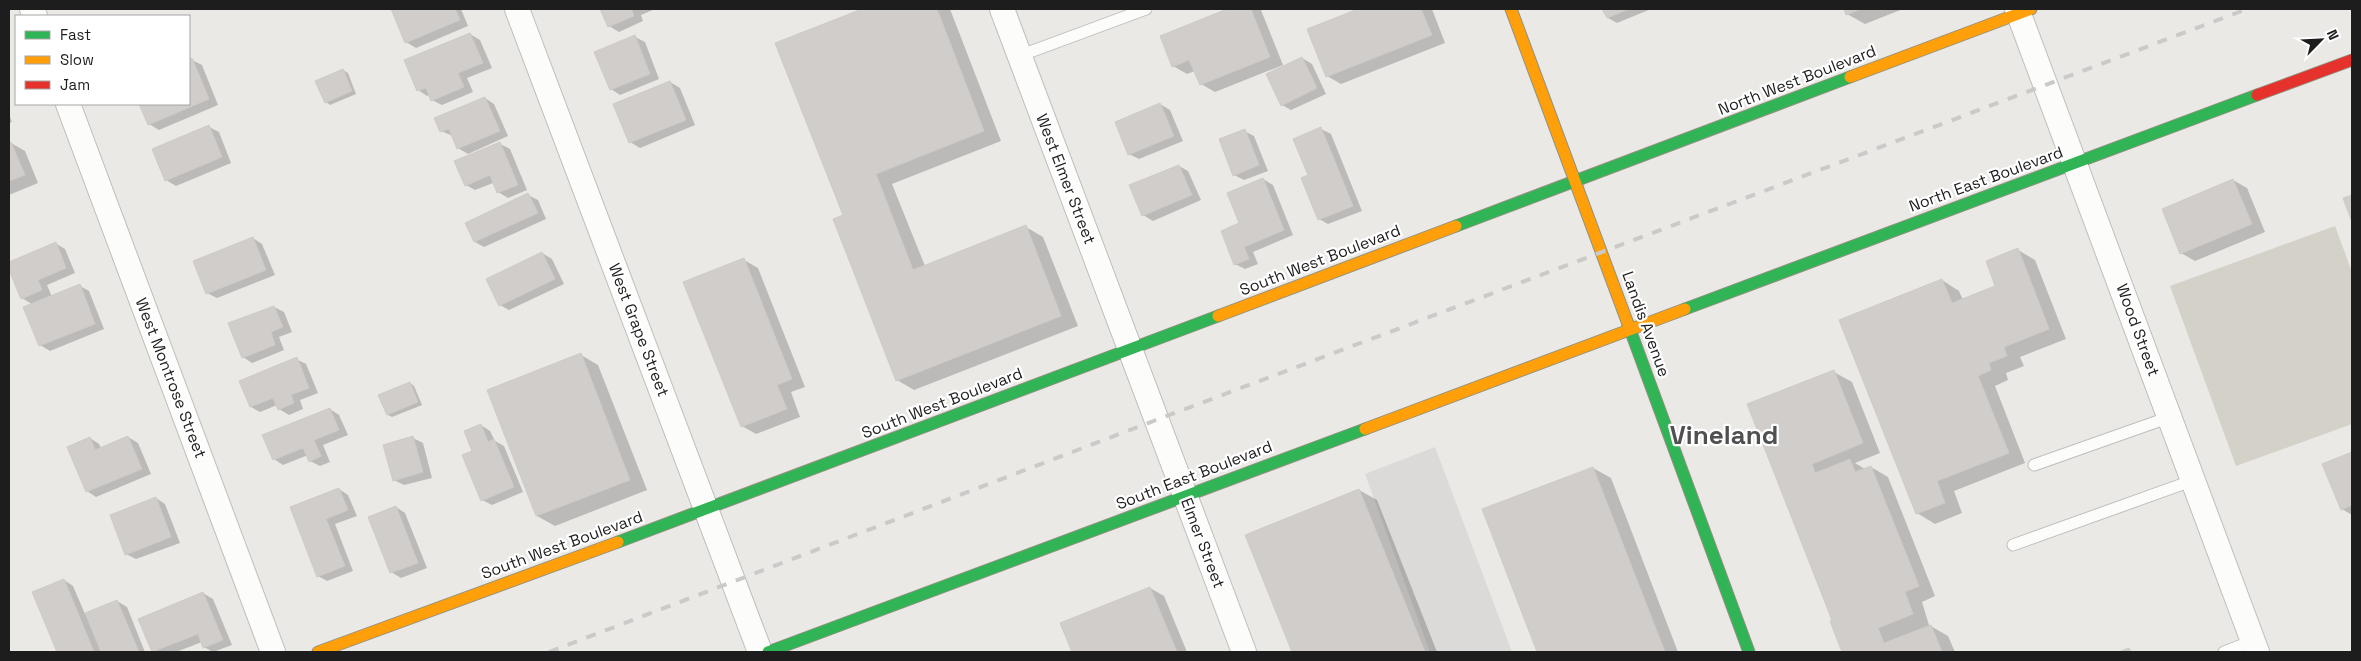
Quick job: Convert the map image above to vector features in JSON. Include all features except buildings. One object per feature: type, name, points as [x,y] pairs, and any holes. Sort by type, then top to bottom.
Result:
[{"type":"main road","name":"Landis Avenue","points":[[1511,9],[1749,652]]},
{"type":"main road","name":"North West Boulevard","points":[[1575,181],[2022,10]]},
{"type":"main road","name":"North East Boulevard","points":[[1631,329],[2352,60]]},
{"type":"main road","name":"South West Boulevard","points":[[318,652],[707,509],[1575,181]]},
{"type":"main road","name":"South East Boulevard","points":[[768,652],[1631,329]]},
{"type":"street","name":"West Grape Street","points":[[517,9],[760,652]]},
{"type":"street","name":"West Elmer Street","points":[[1002,9],[1130,350]]},
{"type":"street","name":"Wood Street","points":[[2022,10],[2075,163],[2255,647]]},
{"type":"street","name":"West Montrose Street","points":[[68,105],[273,652]]},
{"type":"street","name":"Elmer Street","points":[[1130,350],[1244,652]]},
{"type":"lane","points":[[1019,56],[1146,9]]},
{"type":"lane","points":[[2034,465],[2170,417]]},
{"type":"lane","points":[[2013,545],[2194,480]]},
{"type":"lane","points":[[2224,652],[2255,647]]},
{"type":"shaded area","points":[[2335,226],[2352,272],[2352,424],[2236,466],[2170,286]]},
{"type":"shaded area","points":[[1435,447],[1512,652],[1430,652],[1365,474]]},
{"type":"railway","points":[[549,652],[1156,420],[2247,9]]},
{"type":"traffic: fast","points":[[1456,226],[1850,77]]},
{"type":"traffic: fast","points":[[1685,309],[2257,95]]},
{"type":"traffic: fast","points":[[618,542],[1218,316]]},
{"type":"traffic: fast","points":[[1628,324],[1749,652]]},
{"type":"traffic: fast","points":[[768,652],[1365,429]]},
{"type":"traffic: slow","points":[[1511,9],[1628,324]]},
{"type":"traffic: slow","points":[[1850,77],[2031,9]]},
{"type":"traffic: slow","points":[[1218,316],[1456,226]]},
{"type":"traffic: slow","points":[[1365,429],[1685,309]]},
{"type":"traffic: slow","points":[[318,652],[618,542]]},
{"type":"traffic: jam","points":[[2257,95],[2352,60]]},
{"type":"district","name":"Vineland","points":[[1724,435]]}]
